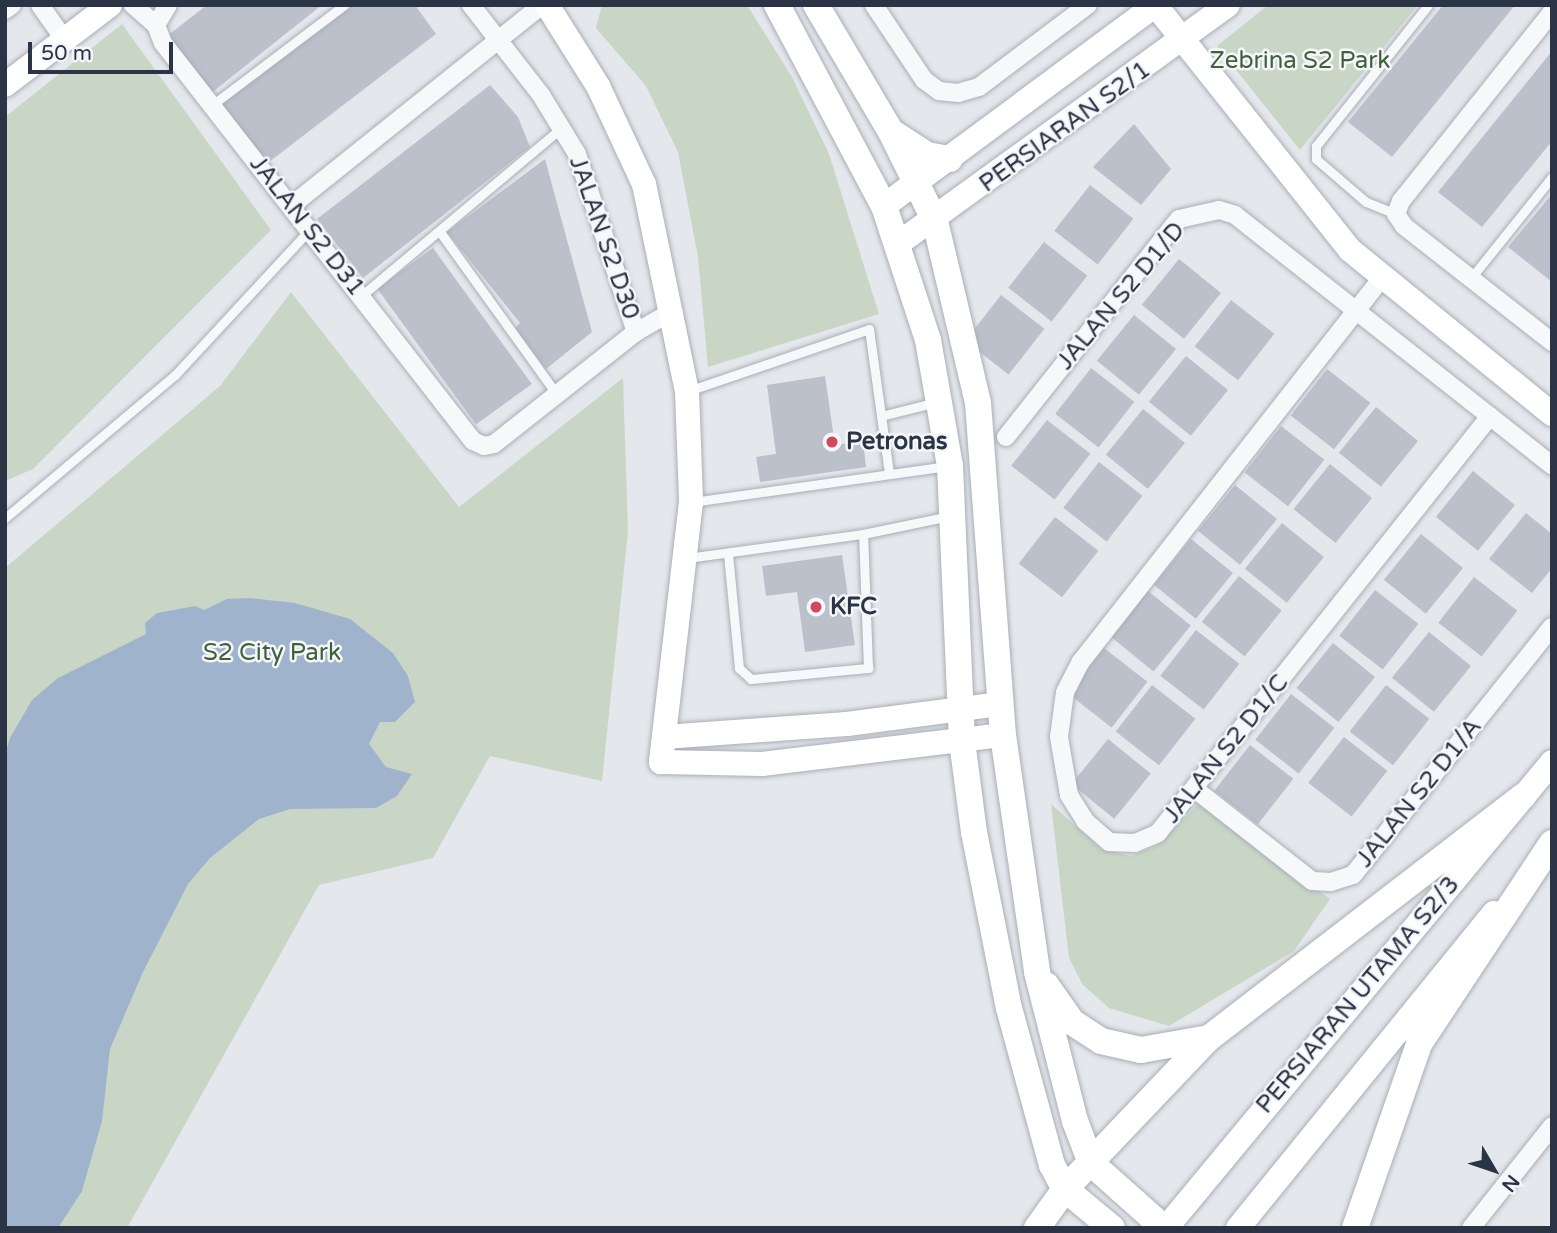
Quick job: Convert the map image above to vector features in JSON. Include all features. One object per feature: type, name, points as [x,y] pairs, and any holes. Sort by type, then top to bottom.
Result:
[{"type":"main road","points":[[777,5],[884,206],[899,243],[940,401],[950,466],[962,741],[974,832],[1009,1008],[1040,1125],[1065,1189],[1112,1228]]},
{"type":"main road","points":[[816,5],[891,132],[935,221],[978,402],[1003,735],[1037,972],[1075,1121],[1091,1163],[1165,1228]]},
{"type":"main road","points":[[891,132],[927,155],[950,159]]},
{"type":"main road","points":[[1037,1228],[1065,1189],[1209,1038],[1523,796]]},
{"type":"main road","points":[[1356,1227],[1419,1044],[1552,842]]},
{"type":"main road","points":[[1037,972],[1072,1022],[1101,1041],[1141,1050],[1209,1038]]},
{"type":"street","points":[[5,10],[12,5]]},
{"type":"street","points":[[40,5],[64,38]]},
{"type":"street","points":[[5,85],[110,5]]},
{"type":"street","name":"JALAN S2 D31","points":[[133,5],[156,25],[163,43],[473,441],[484,446]]},
{"type":"street","points":[[156,25],[168,5]]},
{"type":"street","name":"JALAN S2 D30","points":[[471,5],[562,126],[593,191],[636,332]]},
{"type":"street","points":[[291,206],[542,5]]},
{"type":"street","points":[[547,5],[598,86],[644,184],[673,311],[687,391],[691,502],[661,762],[762,764],[1003,735]]},
{"type":"street","points":[[874,5],[924,80],[939,91],[958,93],[979,87],[1088,5]]},
{"type":"street","points":[[1156,5],[1350,250],[1381,279],[1552,414]]},
{"type":"street","name":"PERSIARAN S2/1","points":[[884,206],[1156,5]]},
{"type":"street","name":"PERSIARAN S2/1","points":[[899,243],[935,221],[1183,41],[1228,5]]},
{"type":"street","points":[[1549,335],[1471,278],[1396,214],[1401,201],[1552,12]]},
{"type":"street","name":"JALAN S2 D1/D","points":[[1006,437],[1180,219],[1219,210],[1235,215],[1552,465]]},
{"type":"street","name":"JALAN S2 D1/C","points":[[1381,279],[1081,661],[1065,692],[1059,737],[1069,795],[1085,821],[1109,842],[1135,843],[1158,833],[1196,790],[1490,416]]},
{"type":"street","name":"JALAN S2 D30","points":[[484,446],[494,443],[636,332],[673,311]]},
{"type":"street","name":"JALAN S2 D1/A","points":[[1196,790],[1312,881],[1331,882],[1353,875],[1552,627]]},
{"type":"street","points":[[664,737],[846,724],[999,704]]},
{"type":"street","name":"PERSIARAN UTAMA S2/3","points":[[1165,1228],[1552,762]]},
{"type":"street","name":"PERSIARAN UTAMA S2/3","points":[[1238,1228],[1552,842]]},
{"type":"street","points":[[1471,1228],[1552,1126]]},
{"type":"lane","points":[[212,105],[344,5]]},
{"type":"lane","points":[[1396,214],[1366,202],[1316,159],[1316,146],[1428,5]]},
{"type":"lane","points":[[361,296],[440,232],[562,126]]},
{"type":"lane","points":[[1471,278],[1552,177]]},
{"type":"lane","points":[[5,518],[175,375],[310,229]]},
{"type":"lane","points":[[440,232],[557,395]]},
{"type":"lane","points":[[687,391],[869,328],[889,474]]},
{"type":"lane","points":[[881,416],[940,401]]},
{"type":"lane","points":[[691,502],[950,466]]},
{"type":"lane","points":[[685,558],[863,534],[952,516]]},
{"type":"lane","points":[[728,554],[739,668],[751,679],[869,668],[863,534]]},
{"type":"green space","points":[[602,5],[747,5],[792,77],[829,154],[879,314],[708,367],[698,257],[678,152],[646,86],[596,28]]},
{"type":"green space","name":"Zebrina S2 Park","points":[[1268,5],[1418,5],[1300,150],[1217,46]]},
{"type":"green space","points":[[122,24],[271,230],[33,469],[5,481],[5,117]]},
{"type":"green space","name":"S2 City Park","points":[[291,292],[459,507],[623,378],[628,531],[602,781],[490,756],[433,858],[319,885],[127,1228],[5,1228],[5,568],[220,386]]},
{"type":"green space","points":[[1200,802],[1330,899],[1294,951],[1169,1026],[1109,1008],[1083,985],[1069,958],[1051,804],[1101,849],[1131,856],[1157,846]]},
{"type":"water","points":[[249,598],[295,603],[350,619],[393,653],[408,676],[415,702],[395,722],[380,722],[369,744],[386,767],[412,774],[397,796],[376,808],[290,809],[259,819],[210,858],[188,884],[143,972],[110,1049],[102,1121],[82,1191],[58,1228],[5,1228],[5,754],[10,738],[32,700],[58,678],[146,634],[145,623],[157,613],[195,606],[204,610],[227,599]]},
{"type":"building","points":[[207,5],[322,5],[210,94],[167,36]]},
{"type":"building","points":[[351,5],[415,5],[436,34],[265,165],[221,104]]},
{"type":"building","points":[[1443,5],[1515,5],[1392,157],[1348,122]]},
{"type":"building","points":[[1552,51],[1552,141],[1482,227],[1438,192]]},
{"type":"building","points":[[490,85],[518,117],[530,147],[363,278],[317,219]]},
{"type":"building","points":[[1134,124],[1171,169],[1141,205],[1093,167]]},
{"type":"building","points":[[545,159],[592,332],[546,369],[515,328],[520,323],[447,232]]},
{"type":"building","points":[[1090,185],[1133,219],[1098,265],[1054,231]]},
{"type":"building","points":[[1552,194],[1552,282],[1508,247]]},
{"type":"building","points":[[1044,242],[1087,276],[1052,322],[1008,288]]},
{"type":"building","points":[[433,248],[532,384],[476,424],[377,289]]},
{"type":"building","points":[[1179,259],[1221,293],[1184,339],[1142,305]]},
{"type":"building","points":[[1001,295],[1044,329],[1009,375],[965,341]]},
{"type":"building","points":[[1231,300],[1274,334],[1238,380],[1195,346]]},
{"type":"building","points":[[1134,315],[1176,349],[1139,395],[1097,361]]},
{"type":"building","points":[[1186,356],[1228,390],[1191,436],[1149,402]]},
{"type":"building","points":[[1091,368],[1134,402],[1099,448],[1055,414]]},
{"type":"building","points":[[1327,369],[1370,403],[1334,449],[1291,415]]},
{"type":"building","points":[[825,376],[835,445],[863,441],[866,467],[760,482],[756,457],[776,454],[767,385]]},
{"type":"building","points":[[1376,407],[1418,441],[1381,487],[1339,453]]},
{"type":"building","points":[[1143,409],[1185,443],[1148,489],[1106,455]]},
{"type":"building","points":[[1047,420],[1090,454],[1055,500],[1011,466]]},
{"type":"building","points":[[1281,426],[1324,460],[1288,506],[1245,472]]},
{"type":"building","points":[[1099,462],[1142,496],[1107,542],[1063,508]]},
{"type":"building","points":[[1330,464],[1372,498],[1335,543],[1293,509]]},
{"type":"building","points":[[1473,471],[1515,505],[1478,551],[1436,517]]},
{"type":"building","points":[[1235,485],[1277,519],[1240,565],[1198,531]]},
{"type":"building","points":[[1526,513],[1552,534],[1552,568],[1532,593],[1489,559]]},
{"type":"building","points":[[1055,517],[1098,551],[1062,597],[1019,563]]},
{"type":"building","points":[[1282,523],[1324,557],[1287,603],[1245,569]]},
{"type":"building","points":[[1421,534],[1463,568],[1426,614],[1384,580]]},
{"type":"building","points":[[1191,539],[1233,573],[1196,619],[1154,585]]},
{"type":"building","points":[[842,555],[855,645],[805,652],[797,592],[766,596],[762,566]]},
{"type":"building","points":[[1239,576],[1282,611],[1245,656],[1202,622]]},
{"type":"building","points":[[1474,577],[1517,611],[1482,657],[1438,623]]},
{"type":"building","points":[[1375,590],[1418,624],[1383,670],[1339,636]]},
{"type":"building","points":[[1148,591],[1191,626],[1154,671],[1111,637]]},
{"type":"building","points":[[1196,630],[1239,664],[1204,710],[1160,676]]},
{"type":"building","points":[[1429,632],[1471,666],[1434,712],[1392,678]]},
{"type":"building","points":[[1333,643],[1375,677],[1338,722],[1296,688]]},
{"type":"building","points":[[1104,648],[1147,682],[1112,728],[1068,694]]},
{"type":"building","points":[[1152,685],[1195,719],[1159,765],[1116,731]]},
{"type":"building","points":[[1386,685],[1429,719],[1393,765],[1350,731]]},
{"type":"building","points":[[1291,694],[1334,728],[1299,774],[1255,740]]},
{"type":"building","points":[[1344,737],[1387,771],[1352,817],[1308,783]]},
{"type":"building","points":[[1108,739],[1151,774],[1114,819],[1071,784]]},
{"type":"building","points":[[1250,745],[1293,779],[1258,825],[1214,791]]},
{"type":"place","name":"Petronas","points":[[832,442]]},
{"type":"place","name":"KFC","points":[[816,607]]}]
